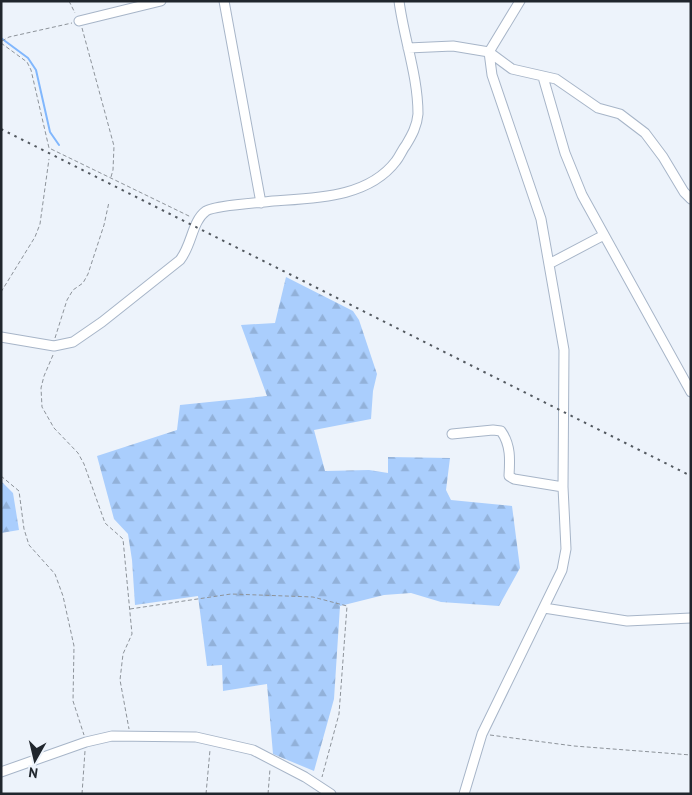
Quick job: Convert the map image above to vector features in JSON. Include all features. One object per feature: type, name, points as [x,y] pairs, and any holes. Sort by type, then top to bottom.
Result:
[{"type":"street","points":[[80,21],[161,1]]},
{"type":"street","points":[[224,1],[260,202]]},
{"type":"street","points":[[1,337],[54,346],[73,342],[109,317],[180,260],[189,247],[197,221],[209,209],[260,202],[326,197],[360,188],[380,177],[396,161],[415,130],[418,115],[416,84],[399,1]]},
{"type":"street","points":[[464,794],[482,734],[562,570],[566,549],[563,487],[564,350],[541,219],[492,75],[489,52],[520,1]]},
{"type":"street","points":[[408,48],[452,46],[489,52],[512,70],[556,79],[598,108],[620,114],[645,133],[663,157],[684,192],[691,198]]},
{"type":"street","points":[[542,77],[565,153],[582,194],[691,392]]},
{"type":"street","points":[[549,264],[604,235]]},
{"type":"street","points":[[452,434],[501,431],[509,447],[509,476],[514,479],[563,487]]},
{"type":"street","points":[[544,608],[627,621],[691,618]]},
{"type":"street","points":[[1,772],[86,742],[112,736],[131,738],[196,737],[252,750],[271,758],[331,794]]},
{"type":"path","points":[[69,1],[80,21],[114,146],[111,178]]},
{"type":"path","points":[[80,21],[8,37],[1,42],[28,62],[49,148],[197,221]]},
{"type":"path","points":[[1,292],[40,224],[50,159]]},
{"type":"path","points":[[109,202],[104,225],[88,274],[84,283],[73,290],[60,318],[54,352],[41,388],[42,407],[54,428],[78,453],[84,464],[105,523],[123,539],[132,634],[123,654],[120,680],[131,738]]},
{"type":"path","points":[[1,476],[19,491],[24,529],[29,545],[35,554],[55,574],[63,596],[74,646],[73,702],[86,742],[82,794]]},
{"type":"path","points":[[129,609],[232,594],[313,597],[347,606],[339,714],[319,786]]},
{"type":"path","points":[[482,734],[574,746],[691,755]]},
{"type":"path","points":[[206,794],[211,740]]},
{"type":"path","points":[[268,794],[271,758]]},
{"type":"green space","points":[[286,277],[353,311],[359,320],[377,374],[373,391],[371,419],[314,430],[325,471],[369,470],[388,473],[388,457],[450,458],[446,490],[451,500],[512,506],[520,568],[499,606],[441,602],[411,593],[384,595],[340,606],[334,699],[314,771],[273,754],[267,684],[223,691],[222,665],[207,666],[198,596],[135,605],[128,534],[114,519],[97,456],[177,430],[180,405],[267,396],[241,325],[275,323]]},
{"type":"green space","points":[[1,481],[13,493],[19,530],[1,533]]},
{"type":"waterway","points":[[1,38],[28,58],[36,70],[50,132],[59,145]]},
{"type":"railway","points":[[1,129],[691,476]]}]
